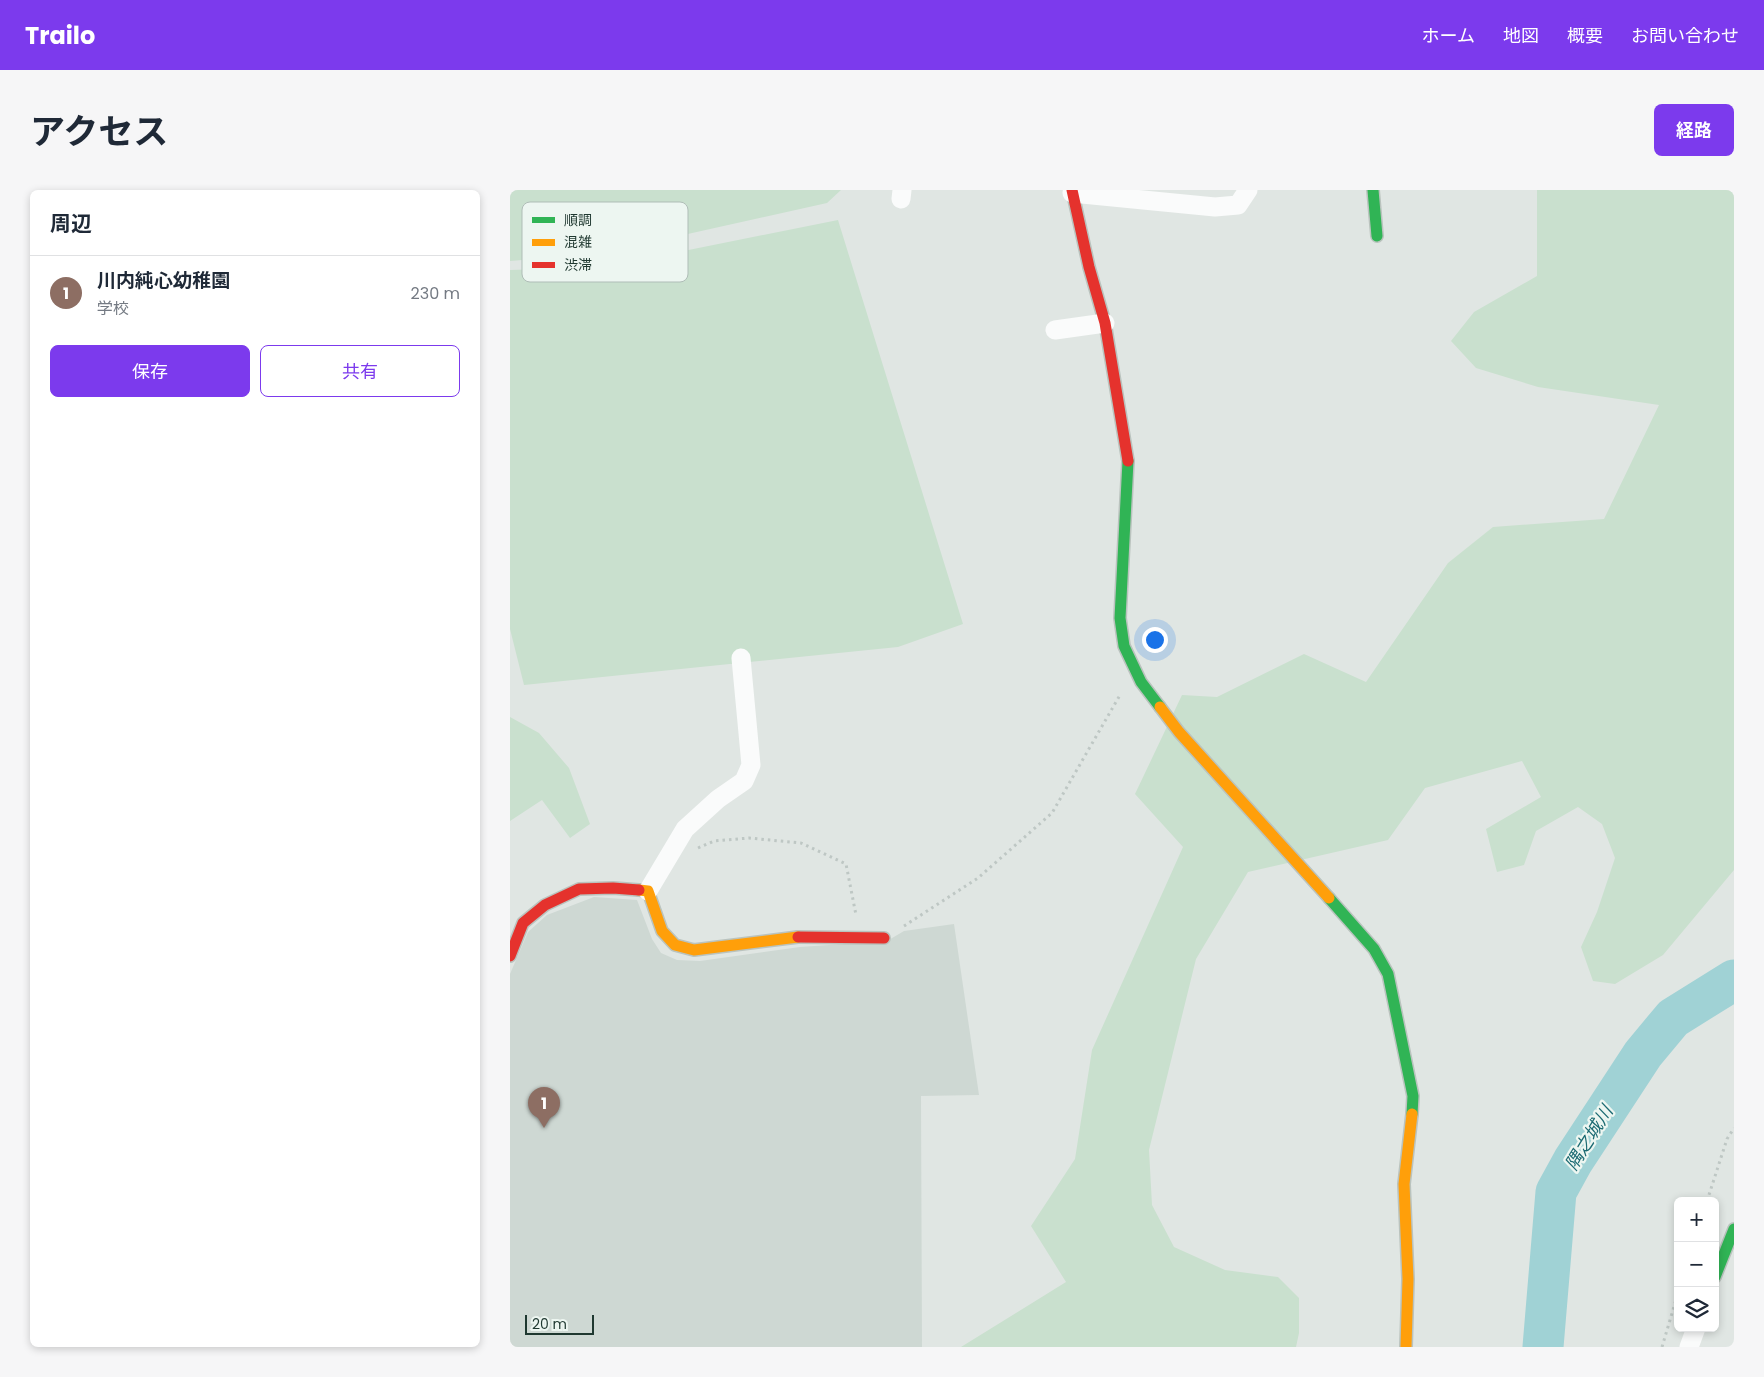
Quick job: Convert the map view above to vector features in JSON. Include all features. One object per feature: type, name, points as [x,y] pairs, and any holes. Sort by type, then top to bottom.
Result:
[{"type":"street","points":[[1248,190],[1238,205],[1214,207],[1072,191],[1089,267],[1106,323],[1128,463],[1120,618],[1124,646],[1141,682],[1179,732],[1374,949],[1388,974],[1413,1096],[1411,1133],[1404,1184],[1408,1279],[1406,1347]]},
{"type":"street","points":[[1373,190],[1377,236]]},
{"type":"street","points":[[1055,330],[1106,323]]},
{"type":"street","points":[[741,658],[751,765],[744,781],[718,799],[685,829],[648,891],[662,931],[675,945],[694,950],[803,936],[884,938]]},
{"type":"street","points":[[510,956],[522,923],[545,905],[578,889],[613,888],[648,891]]},
{"type":"street","points":[[1719,1267],[1734,1229]]},
{"type":"street","points":[[1689,1347],[1695,1332]]},
{"type":"path","points":[[884,938],[978,878],[1052,813],[1119,695],[1141,682]]},
{"type":"path","points":[[667,859],[714,842],[749,838],[802,843],[846,864],[860,938]]},
{"type":"path","points":[[1708,1197],[1727,1139],[1734,1128]]},
{"type":"path","points":[[1662,1347],[1674,1306]]},
{"type":"shaded area","points":[[594,897],[637,900],[652,939],[661,953],[677,960],[700,961],[800,947],[887,941],[904,931],[954,924],[979,1095],[921,1096],[922,1347],[510,1347],[510,974],[528,932],[547,915]]},
{"type":"green space","points":[[510,190],[841,190],[827,203],[688,234],[688,202],[522,202],[522,260],[510,261]]},
{"type":"green space","points":[[1537,190],[1734,190],[1734,870],[1663,955],[1615,984],[1593,981],[1581,947],[1597,912],[1615,858],[1602,824],[1578,807],[1536,831],[1524,865],[1497,872],[1486,829],[1541,797],[1522,761],[1425,788],[1388,840],[1248,872],[1196,959],[1149,1150],[1152,1205],[1174,1247],[1225,1270],[1278,1277],[1299,1298],[1299,1333],[1296,1347],[961,1347],[1066,1282],[1031,1226],[1075,1159],[1092,1050],[1183,847],[1135,794],[1182,695],[1217,697],[1304,654],[1366,682],[1448,563],[1493,527],[1604,519],[1659,405],[1538,387],[1476,368],[1451,341],[1474,312],[1537,276]]},
{"type":"green space","points":[[838,220],[963,624],[898,647],[524,685],[510,629],[510,270],[522,270],[522,282],[688,282],[688,250]]},
{"type":"green space","points":[[510,717],[539,733],[569,768],[590,824],[570,838],[542,800],[510,821]]},
{"type":"waterway","name":"隅之城川","points":[[1543,1347],[1556,1192],[1573,1161],[1643,1054],[1673,1018],[1734,980]]},
{"type":"traffic: fast","points":[[1373,190],[1377,236]]},
{"type":"traffic: fast","points":[[1128,461],[1120,618],[1124,646],[1141,682],[1160,707]]},
{"type":"traffic: fast","points":[[1329,898],[1374,949],[1388,974],[1413,1096],[1412,1114]]},
{"type":"traffic: fast","points":[[1719,1267],[1734,1229]]},
{"type":"traffic: slow","points":[[1160,707],[1179,732],[1329,898]]},
{"type":"traffic: slow","points":[[639,890],[648,891],[662,931],[675,945],[694,950],[798,937]]},
{"type":"traffic: slow","points":[[1406,1347],[1408,1279],[1404,1184],[1412,1114]]},
{"type":"traffic: jam","points":[[1072,190],[1089,267],[1105,323],[1128,461]]},
{"type":"traffic: jam","points":[[510,956],[523,923],[545,905],[579,889],[613,888],[639,890]]},
{"type":"traffic: jam","points":[[798,937],[884,938]]},
{"type":"place","name":"川内純心幼稚園","points":[[544,1128]]}]
